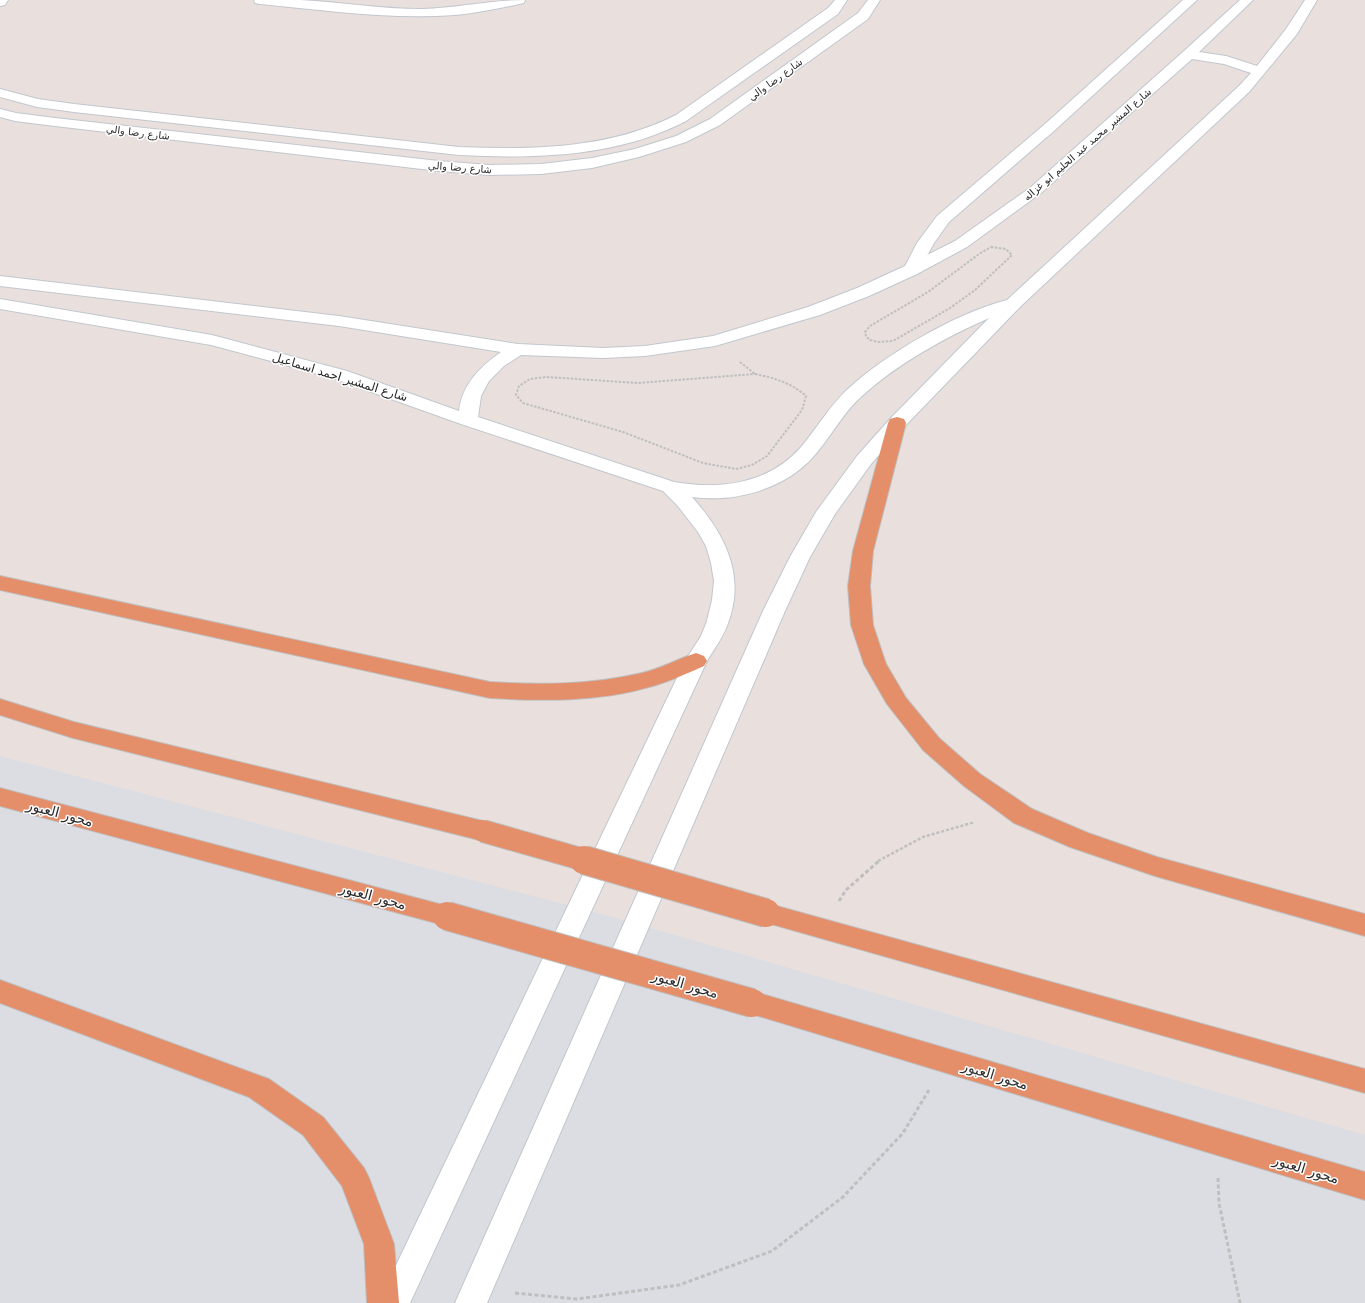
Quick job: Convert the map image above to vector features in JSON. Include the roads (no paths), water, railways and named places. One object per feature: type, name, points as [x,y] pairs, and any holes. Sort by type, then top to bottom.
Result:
[{"type":"highway","points":[[897,422],[863,551],[859,586],[862,625],[875,664],[898,704],[931,744],[972,780],[1023,816],[1079,840],[1155,866],[1365,925]]},
{"type":"highway","points":[[0,583],[490,690],[542,693],[596,690],[647,680],[696,661]]},
{"type":"highway","points":[[0,707],[73,730],[483,831],[820,929],[1365,1080]]},
{"type":"highway","name":"محور العبور","points":[[0,797],[447,916],[752,1003],[1365,1186]]},
{"type":"highway","points":[[0,991],[259,1088],[313,1126],[354,1178],[379,1244],[384,1303]]},
{"type":"street","points":[[260,0],[384,11],[417,12],[450,11],[483,7],[519,0]]},
{"type":"street","name":"شارع رضا والي","points":[[0,93],[37,103],[74,108],[459,151],[502,153],[546,152],[589,147],[628,138],[663,126],[692,112],[833,11],[841,0]]},
{"type":"street","name":"شارع رضا والي","points":[[0,113],[15,117],[55,122],[438,166],[489,170],[541,169],[592,163],[639,153],[681,139],[715,122],[863,16],[874,0]]},
{"type":"street","points":[[911,270],[919,252],[943,219],[1050,127],[1191,0]]},
{"type":"street","name":"شارع المشير محمد عبد الحليم ابو غزاله","points":[[518,349],[604,353],[645,351],[715,341],[814,311],[863,292],[911,270],[961,244],[1036,190],[1206,39],[1247,0]]},
{"type":"street","points":[[474,1296],[774,611],[800,557],[826,512],[864,460],[897,422],[1015,302],[1227,105],[1260,71],[1292,31],[1311,0]]},
{"type":"street","points":[[1206,39],[1218,48],[1238,54],[1272,57]]},
{"type":"street","points":[[787,44],[816,50]]},
{"type":"street","points":[[1189,54],[1226,60],[1260,71]]},
{"type":"street","points":[[297,150],[311,134]]},
{"type":"street","points":[[0,281],[339,321],[518,349]]},
{"type":"street","points":[[670,487],[703,492],[736,490],[767,482],[791,468],[806,454],[842,404],[877,373],[901,356],[941,333],[984,313],[1015,302]]},
{"type":"street","name":"شارع المشير احمد اسماعيل","points":[[0,304],[212,340],[341,375],[468,420],[670,487]]},
{"type":"street","points":[[468,420],[468,407],[472,394],[479,380],[489,369],[518,349]]},
{"type":"street","points":[[394,1303],[696,661],[718,622],[723,600],[724,578],[720,558],[713,538],[701,519],[687,502],[670,487]]}]
